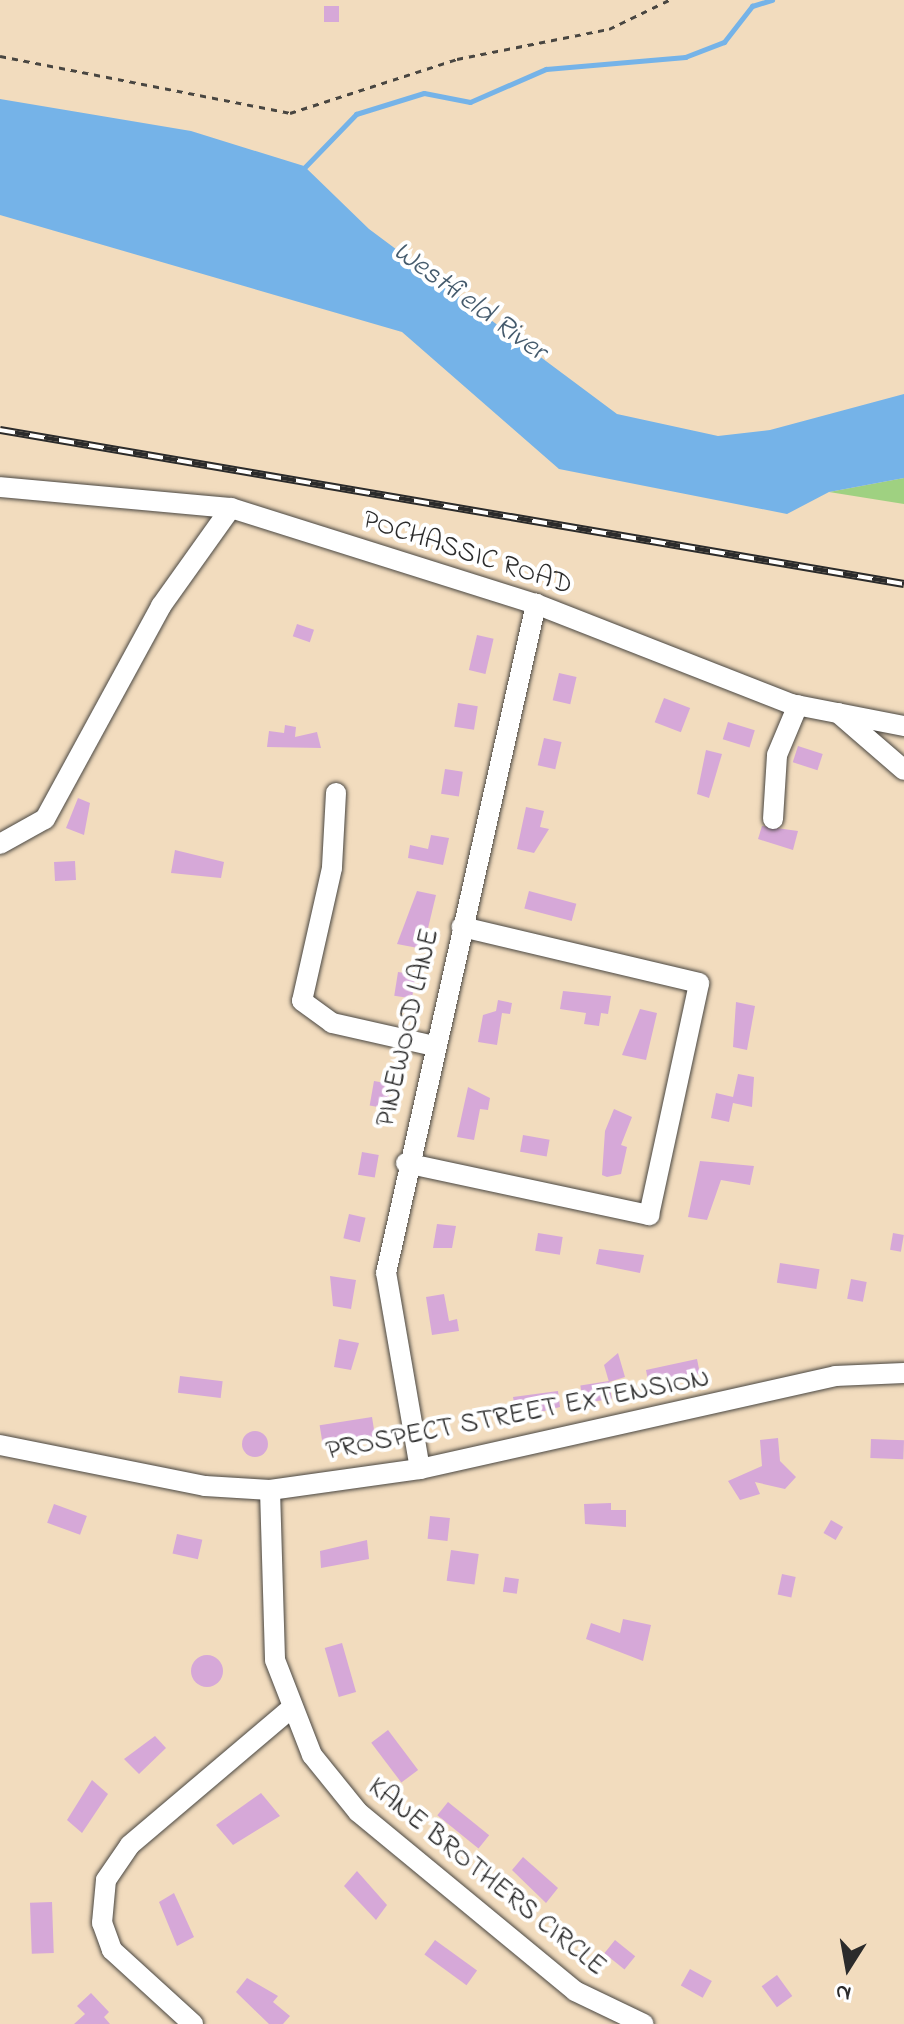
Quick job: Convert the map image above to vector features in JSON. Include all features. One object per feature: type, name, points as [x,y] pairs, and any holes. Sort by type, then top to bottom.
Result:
[{"type":"street","name":"POCHASSIC ROAD","points":[[0,487],[231,508],[536,604],[798,705],[904,726]]},
{"type":"street","points":[[0,844],[45,819],[161,606],[231,508]]},
{"type":"street","name":"PINEWOOD LANE","points":[[420,1469],[386,1273],[406,1163],[536,604]]},
{"type":"street","points":[[773,819],[775,764],[798,705]]},
{"type":"street","points":[[838,713],[904,770]]},
{"type":"street","points":[[336,793],[332,868],[302,1001],[332,1023],[434,1046]]},
{"type":"street","points":[[406,1163],[649,1215],[699,983],[462,927]]},
{"type":"street","name":"PROSPECT STREET EXTENSION","points":[[0,1445],[205,1486],[270,1490],[420,1469],[835,1376],[904,1373]]},
{"type":"street","name":"KANE BROTHERS CIRCLE","points":[[270,1490],[271,1633],[289,1710],[312,1755],[358,1812],[575,1991],[644,2024]]},
{"type":"street","points":[[193,2024],[112,1950],[102,1923],[106,1880],[130,1845],[289,1710]]},
{"type":"path","points":[[0,56],[290,113],[457,59],[609,29],[669,0]]},
{"type":"green space","points":[[904,478],[904,504],[829,492]]},
{"type":"water","points":[[0,99],[191,131],[304,166],[369,229],[617,414],[718,436],[770,430],[904,394],[904,478],[829,492],[787,514],[559,469],[402,332],[0,215]]},
{"type":"building","points":[[324,6],[339,6],[339,22],[324,22]]},
{"type":"building","points":[[297,624],[314,630],[310,642],[293,636]]},
{"type":"building","points":[[477,635],[494,639],[485,674],[469,670]]},
{"type":"building","points":[[559,673],[577,677],[570,704],[553,700]]},
{"type":"building","points":[[664,698],[690,708],[681,732],[655,722]]},
{"type":"building","points":[[458,703],[478,706],[474,730],[454,727]]},
{"type":"building","points":[[728,722],[755,730],[750,747],[723,739]]},
{"type":"building","points":[[285,725],[296,727],[295,737],[317,732],[321,748],[267,747],[269,731],[284,733]]},
{"type":"building","points":[[544,738],[562,742],[555,769],[538,765]]},
{"type":"building","points":[[798,746],[823,754],[817,770],[793,762]]},
{"type":"building","points":[[706,750],[722,754],[709,798],[697,794]]},
{"type":"building","points":[[445,769],[463,772],[459,797],[441,794]]},
{"type":"building","points":[[78,798],[90,803],[84,835],[66,828]]},
{"type":"building","points":[[526,807],[544,811],[540,827],[549,829],[534,853],[517,849]]},
{"type":"building","points":[[762,826],[798,831],[793,850],[758,839]]},
{"type":"building","points":[[431,835],[449,838],[443,865],[408,858],[410,845],[428,849]]},
{"type":"building","points":[[175,850],[224,862],[221,878],[171,873]]},
{"type":"building","points":[[75,861],[76,880],[55,881],[54,862]]},
{"type":"building","points":[[417,891],[436,895],[423,949],[397,944]]},
{"type":"building","points":[[529,891],[576,904],[572,921],[524,908]]},
{"type":"building","points":[[398,972],[416,975],[412,999],[394,996]]},
{"type":"building","points":[[563,991],[611,996],[608,1014],[601,1013],[599,1026],[584,1024],[586,1013],[560,1009]]},
{"type":"building","points":[[498,1000],[512,1003],[510,1014],[502,1013],[497,1045],[478,1042],[483,1015],[496,1011]]},
{"type":"building","points":[[736,1002],[755,1006],[747,1050],[733,1047]]},
{"type":"building","points":[[640,1009],[657,1013],[646,1060],[622,1055]]},
{"type":"building","points":[[738,1074],[754,1077],[752,1107],[733,1103],[729,1122],[711,1118],[716,1093],[733,1097]]},
{"type":"building","points":[[374,1081],[391,1084],[386,1109],[370,1106]]},
{"type":"building","points":[[468,1087],[490,1098],[488,1110],[480,1109],[474,1140],[457,1137]]},
{"type":"building","points":[[614,1109],[632,1117],[621,1145],[627,1147],[621,1174],[607,1177],[602,1175],[605,1131]]},
{"type":"building","points":[[523,1135],[550,1140],[547,1156],[520,1152]]},
{"type":"building","points":[[362,1152],[379,1155],[375,1178],[358,1175]]},
{"type":"building","points":[[700,1161],[754,1166],[750,1185],[721,1180],[707,1220],[688,1217]]},
{"type":"building","points":[[349,1214],[366,1218],[360,1242],[343,1238]]},
{"type":"building","points":[[437,1224],[456,1226],[452,1248],[433,1248]]},
{"type":"building","points":[[538,1233],[563,1237],[560,1255],[535,1251]]},
{"type":"building","points":[[893,1233],[904,1235],[901,1252],[890,1250]]},
{"type":"building","points":[[599,1249],[644,1255],[640,1273],[596,1264]]},
{"type":"building","points":[[780,1263],[820,1269],[816,1289],[777,1283]]},
{"type":"building","points":[[330,1276],[356,1280],[351,1309],[333,1306]]},
{"type":"building","points":[[851,1279],[867,1282],[863,1302],[847,1299]]},
{"type":"building","points":[[444,1294],[449,1321],[457,1319],[459,1331],[432,1335],[426,1297]]},
{"type":"building","points":[[339,1339],[359,1343],[351,1370],[334,1367]]},
{"type":"building","points":[[618,1353],[625,1377],[609,1382],[604,1365]]},
{"type":"building","points":[[697,1359],[700,1374],[650,1391],[646,1370]]},
{"type":"building","points":[[180,1376],[223,1381],[221,1398],[178,1393]]},
{"type":"building","points":[[609,1381],[612,1399],[583,1403],[580,1386]]},
{"type":"building","points":[[558,1391],[560,1407],[517,1418],[513,1397]]},
{"type":"building","points":[[372,1417],[375,1437],[323,1445],[320,1425]]},
{"type":"building","points":[[255,1431],[264,1435],[268,1444],[264,1453],[255,1457],[246,1453],[242,1444],[246,1435]]},
{"type":"building","points":[[778,1438],[780,1461],[796,1477],[785,1489],[755,1482],[760,1494],[740,1500],[728,1481],[762,1466],[760,1440]]},
{"type":"building","points":[[871,1439],[904,1440],[903,1459],[870,1458]]},
{"type":"building","points":[[611,1503],[611,1510],[626,1510],[626,1527],[585,1524],[584,1504]]},
{"type":"building","points":[[54,1504],[87,1516],[80,1535],[47,1523]]},
{"type":"building","points":[[430,1516],[450,1518],[447,1541],[428,1539]]},
{"type":"building","points":[[831,1520],[843,1527],[836,1540],[824,1533]]},
{"type":"building","points":[[177,1534],[202,1540],[198,1559],[173,1553]]},
{"type":"building","points":[[367,1540],[369,1559],[321,1568],[320,1551]]},
{"type":"building","points":[[451,1550],[479,1554],[474,1585],[447,1581]]},
{"type":"building","points":[[782,1574],[796,1577],[791,1597],[778,1595]]},
{"type":"building","points":[[505,1577],[519,1579],[517,1594],[503,1592]]},
{"type":"building","points":[[623,1619],[651,1625],[643,1661],[586,1639],[591,1623],[620,1633]]},
{"type":"building","points":[[342,1643],[356,1692],[339,1697],[325,1648]]},
{"type":"building","points":[[207,1655],[218,1660],[223,1671],[218,1682],[207,1687],[196,1682],[191,1671],[196,1660]]},
{"type":"building","points":[[388,1730],[418,1770],[401,1783],[371,1743]]},
{"type":"building","points":[[155,1736],[166,1748],[139,1774],[124,1759]]},
{"type":"building","points":[[92,1780],[108,1794],[82,1833],[67,1820]]},
{"type":"building","points":[[261,1793],[280,1816],[233,1845],[216,1825]]},
{"type":"building","points":[[448,1802],[489,1835],[478,1849],[437,1815]]},
{"type":"building","points":[[523,1857],[558,1888],[546,1903],[512,1870]]},
{"type":"building","points":[[357,1871],[387,1905],[376,1920],[344,1886]]},
{"type":"building","points":[[174,1893],[194,1937],[177,1946],[159,1902]]},
{"type":"building","points":[[52,1902],[54,1953],[32,1954],[30,1903]]},
{"type":"building","points":[[435,1940],[477,1971],[466,1985],[424,1955]]},
{"type":"building","points":[[615,1940],[635,1956],[625,1970],[604,1953]]},
{"type":"building","points":[[690,1969],[712,1981],[703,1998],[681,1986]]},
{"type":"building","points":[[777,1975],[792,1996],[777,2007],[762,1986]]},
{"type":"building","points":[[247,1978],[278,1996],[273,2002],[290,2016],[283,2024],[269,2024],[236,1992]]},
{"type":"building","points":[[91,1993],[109,2012],[104,2017],[110,2024],[74,2024],[85,2014],[77,2006]]},
{"type":"waterway","points":[[302,170],[356,114],[424,93],[470,102],[546,69],[685,57],[724,42],[752,6],[772,0]]},
{"type":"railway","points":[[0,430],[904,584]]},
{"type":"water label","name":"Westfield River","points":[[469,302]]}]
